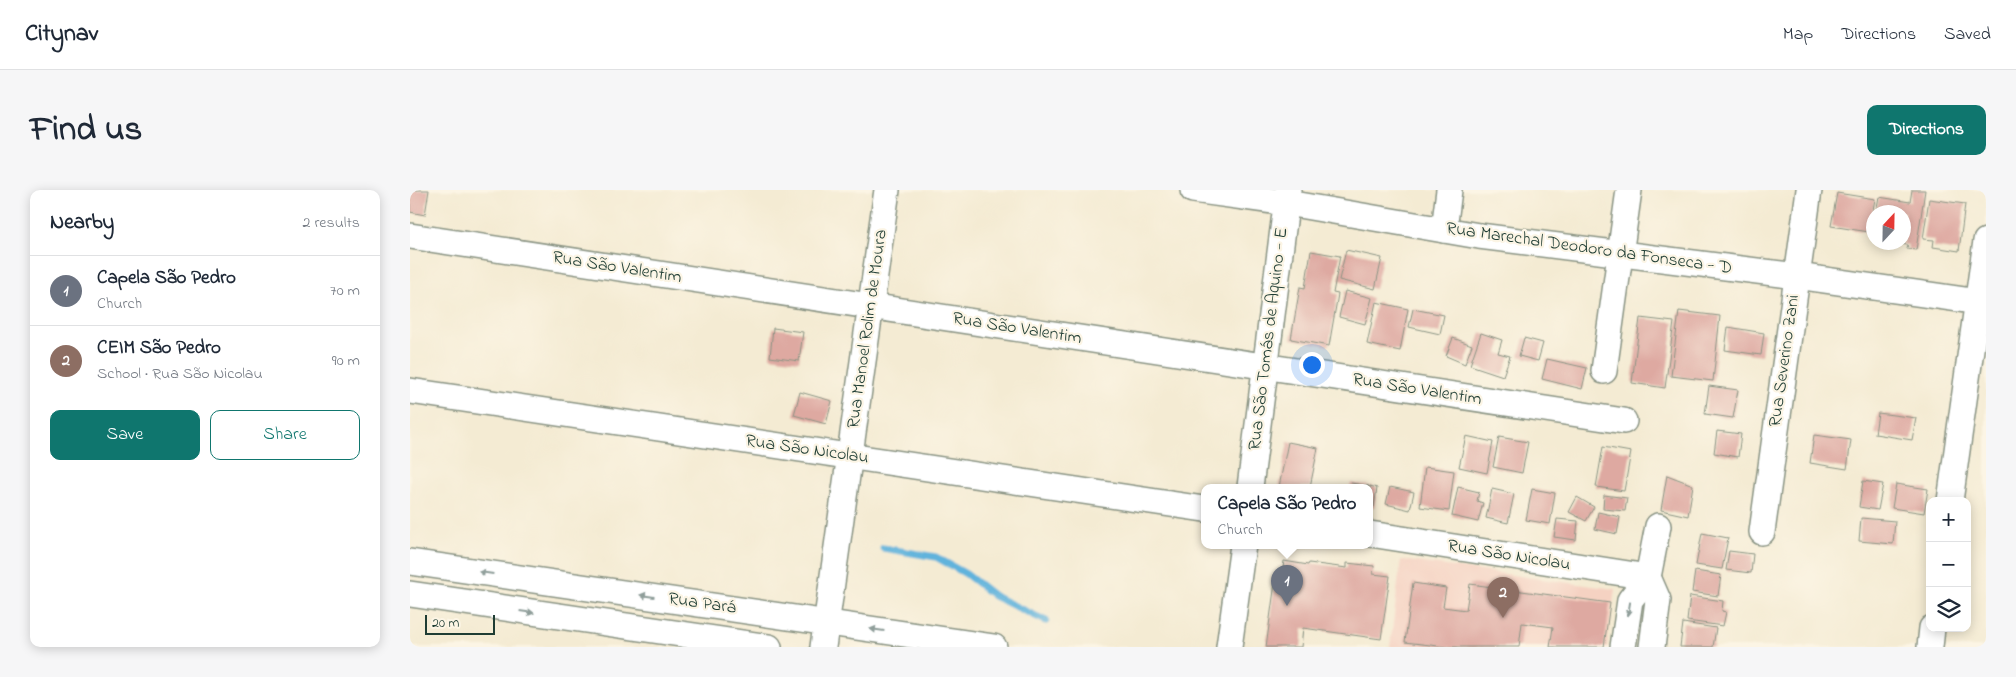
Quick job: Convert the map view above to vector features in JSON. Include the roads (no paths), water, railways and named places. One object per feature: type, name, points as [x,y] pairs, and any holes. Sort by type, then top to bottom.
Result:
[{"type":"street","name":"Rua Manoel Rolim de Moura","points":[[823,647],[887,190]]},
{"type":"street","name":"Rua Marechal Deodoro da Fonseca - D","points":[[1192,190],[1287,197],[1444,230],[1982,302]]},
{"type":"street","points":[[1444,230],[1449,190]]},
{"type":"street","points":[[1604,372],[1629,190]]},
{"type":"street","name":"Rua Severino Zani","points":[[1762,532],[1809,190]]},
{"type":"street","name":"Rua São Tomás de Aquino - E","points":[[1250,484],[1287,197]]},
{"type":"street","name":"Rua São Valentim","points":[[410,236],[1624,421]]},
{"type":"street","points":[[1951,497],[1982,302],[1986,241]]},
{"type":"street","name":"Rua São Nicolau","points":[[410,391],[1201,509]]},
{"type":"street","points":[[1623,647],[1630,600],[1648,577],[1658,526]]},
{"type":"street","name":"Rua São Nicolau","points":[[1373,534],[1648,577]]},
{"type":"street","points":[[1228,647],[1242,549]]},
{"type":"street","name":"Rua Pará","points":[[410,562],[994,647]]},
{"type":"street","points":[[1648,577],[1658,600],[1652,647]]},
{"type":"street","name":"Rua Pará","points":[[410,594],[769,647]]},
{"type":"street","points":[[1930,647],[1932,632]]},
{"type":"waterway","points":[[883,548],[936,557],[966,574],[994,596],[1046,621]]},
{"type":"place","name":"Capela São Pedro","points":[[1287,606]]},
{"type":"place","name":"CEIM São Pedro","points":[[1503,618]]}]
